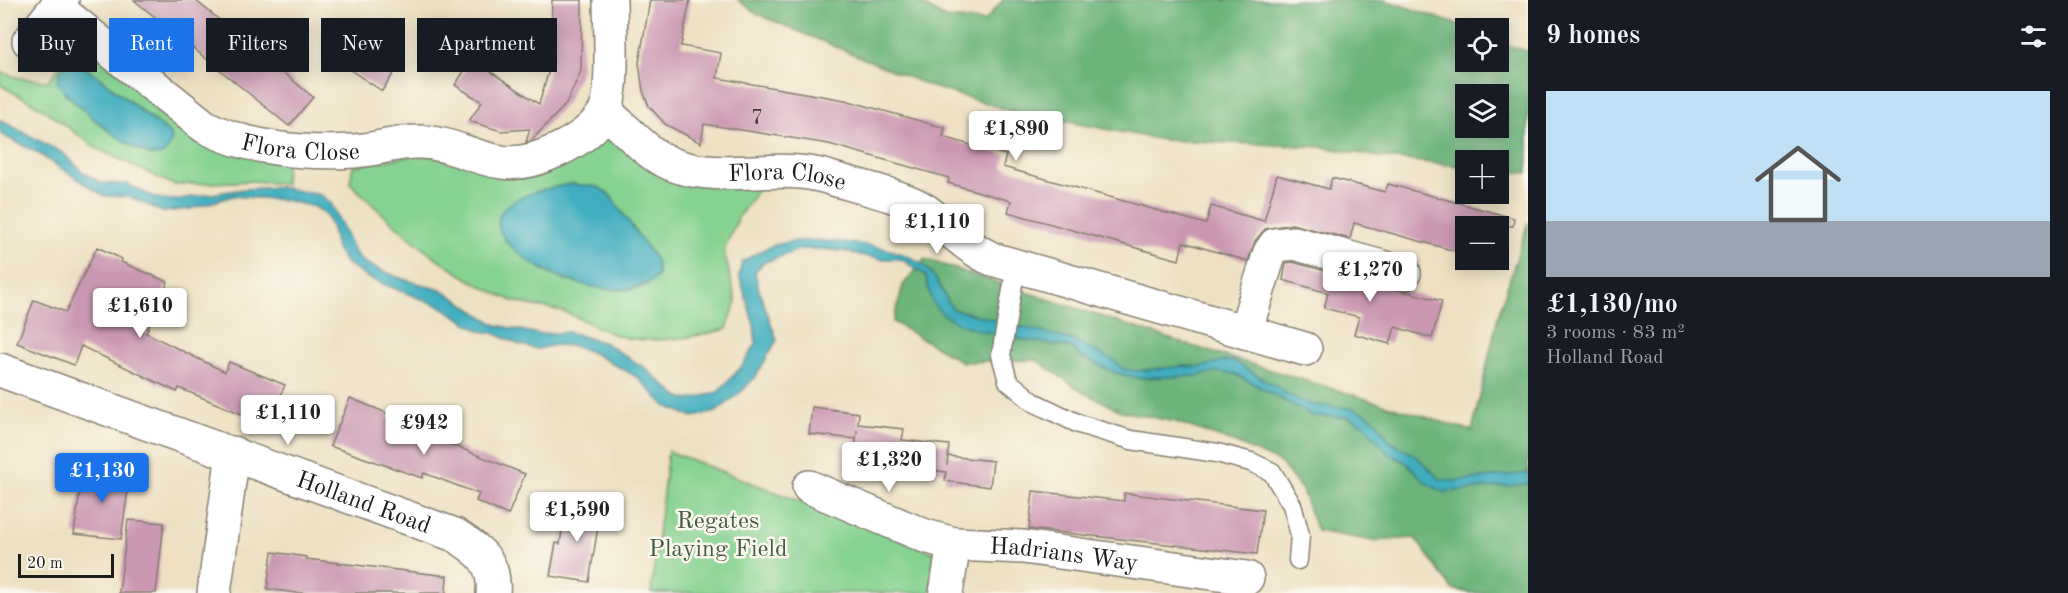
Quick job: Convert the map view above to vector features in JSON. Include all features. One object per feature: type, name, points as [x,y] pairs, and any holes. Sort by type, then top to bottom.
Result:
[{"type":"street","points":[[605,112],[610,90],[610,0]]},
{"type":"street","name":"Flora Close","points":[[48,18],[59,4],[204,126],[245,144],[356,151],[388,144],[435,142],[487,159],[518,162],[531,160],[564,147],[586,132],[605,112],[660,158],[678,166],[709,171],[781,171],[824,176],[911,204],[924,211],[973,250],[1016,266],[1305,349]]},
{"type":"street","points":[[1245,332],[1269,252],[1275,245],[1294,243],[1404,273]]},
{"type":"street","name":"Holland Road","points":[[0,370],[455,535],[481,552],[495,578],[493,593]]},
{"type":"street","points":[[214,593],[233,453]]},
{"type":"street","name":"Hadrians Way","points":[[809,487],[925,536],[954,544],[1023,547],[1247,578]]},
{"type":"street","points":[[946,593],[954,544]]},
{"type":"lane","points":[[1016,266],[1001,355],[1008,381],[1033,402],[1079,424],[1131,440],[1217,453],[1251,462],[1272,472],[1292,505],[1300,535],[1298,560]]},
{"type":"green space","points":[[738,0],[915,0],[945,18],[985,21],[1003,0],[1385,0],[1455,24],[1455,72],[1509,72],[1509,46],[1528,51],[1528,173],[1509,171],[1509,150],[1455,150],[1455,166],[1322,147],[1163,140],[1015,112],[932,87],[757,14]]},
{"type":"green space","points":[[97,54],[109,60],[109,72],[130,72],[286,160],[285,184],[252,181],[174,185],[96,148],[40,107],[0,85],[0,72],[20,78],[48,81],[55,72],[97,72]],"holes":[[[98,76],[171,134],[150,155],[106,128],[65,94]]]},
{"type":"green space","points":[[606,137],[761,186],[739,216],[724,250],[736,302],[727,329],[675,339],[635,339],[608,332],[564,312],[511,300],[466,278],[445,264],[405,234],[350,183],[353,166],[414,155],[443,158]],"holes":[[[571,184],[598,187],[609,194],[656,260],[658,275],[651,282],[626,290],[562,279],[537,266],[505,241],[507,207],[527,196]]]},
{"type":"green space","points":[[1528,222],[1528,593],[1471,593],[1452,589],[1415,538],[1373,541],[1317,531],[1302,490],[1281,463],[1236,443],[1176,422],[1121,411],[1083,392],[1036,360],[962,362],[893,322],[903,285],[925,259],[1192,346],[1472,431],[1498,316]]},
{"type":"green space","name":"Regates Playing Field","points":[[668,451],[935,553],[930,593],[651,593]]},
{"type":"water","points":[[60,72],[92,72],[171,135],[172,140],[169,147],[161,155],[151,155],[137,149],[89,115],[63,91],[57,82]]},
{"type":"water","points":[[0,120],[63,153],[83,172],[101,183],[127,184],[156,198],[172,200],[244,189],[279,187],[321,195],[331,203],[355,253],[365,263],[397,277],[444,291],[496,325],[539,334],[569,332],[605,343],[645,368],[677,396],[689,400],[718,392],[742,366],[756,344],[754,325],[739,275],[742,262],[778,244],[798,241],[834,241],[873,246],[907,255],[931,273],[953,309],[1073,340],[1115,361],[1123,369],[1136,371],[1186,366],[1201,367],[1223,361],[1234,361],[1294,398],[1312,405],[1350,408],[1365,413],[1376,421],[1390,442],[1416,456],[1440,479],[1455,481],[1528,473],[1528,484],[1444,492],[1426,483],[1407,463],[1389,454],[1363,424],[1348,417],[1313,416],[1235,374],[1217,372],[1196,376],[1138,378],[1116,373],[1079,356],[1073,348],[976,329],[943,314],[933,303],[926,276],[901,259],[879,259],[842,251],[819,249],[801,249],[763,263],[755,272],[777,340],[756,376],[742,391],[716,412],[693,417],[665,406],[637,377],[591,352],[573,346],[555,345],[538,349],[520,345],[493,333],[480,331],[442,307],[368,278],[346,263],[336,249],[332,229],[326,215],[315,207],[284,200],[233,196],[190,209],[163,212],[130,197],[104,196],[36,152],[0,134]]},
{"type":"water","points":[[571,184],[598,187],[609,194],[656,260],[658,275],[639,287],[614,289],[584,285],[554,274],[528,260],[508,243],[499,226],[503,210],[509,204],[526,195]]},
{"type":"building","points":[[134,0],[195,0],[217,18],[206,18],[206,59],[194,49],[194,18],[156,18]]},
{"type":"building","points":[[552,0],[582,0],[581,71],[566,104],[531,141],[526,142],[530,129],[501,131],[469,121],[482,102],[455,85],[464,72],[491,72],[539,104],[549,72],[557,72],[557,18],[551,18]]},
{"type":"building","points":[[650,0],[690,0],[681,46],[721,53],[717,78],[845,100],[945,128],[943,137],[1006,155],[1003,167],[1206,224],[1211,206],[1264,221],[1277,175],[1329,189],[1332,178],[1385,192],[1388,184],[1455,202],[1455,204],[1507,216],[1455,216],[1455,251],[1354,223],[1350,239],[1292,224],[1265,229],[1255,241],[1248,261],[1183,242],[1179,260],[1008,212],[1011,201],[948,183],[949,178],[829,144],[704,124],[701,143],[665,124],[649,106],[643,91],[639,63]]},
{"type":"building","points":[[223,72],[283,72],[313,97],[289,126]]},
{"type":"building","points":[[354,72],[394,72],[382,91]]},
{"type":"building","points":[[1509,217],[1514,218],[1513,226],[1509,226]]},
{"type":"building","points":[[97,247],[122,259],[121,262],[168,282],[146,333],[225,372],[229,362],[285,385],[268,425],[179,388],[177,392],[81,346],[74,365],[17,343],[34,300],[66,312]]},
{"type":"building","points":[[1292,262],[1442,301],[1432,338],[1395,327],[1390,344],[1354,334],[1359,317],[1324,308],[1328,293],[1283,280],[1286,263]]},
{"type":"building","points":[[350,398],[389,414],[387,419],[525,474],[508,515],[476,501],[479,494],[424,473],[422,478],[330,446]]},
{"type":"building","points":[[812,407],[859,413],[858,424],[904,429],[902,440],[949,445],[947,466],[948,456],[993,461],[990,487],[945,481],[946,472],[900,466],[901,450],[900,456],[855,450],[857,430],[856,439],[809,434]]},
{"type":"building","points":[[83,469],[130,476],[121,539],[74,534]]},
{"type":"building","points":[[1033,491],[1124,501],[1124,493],[1263,510],[1257,554],[1029,529]]},
{"type":"building","points":[[566,503],[601,508],[589,582],[550,576],[556,543],[560,544]]},
{"type":"building","points":[[128,520],[164,523],[156,593],[119,593]]},
{"type":"building","points":[[272,552],[306,557],[306,559],[447,576],[446,593],[297,593],[267,589]]}]
